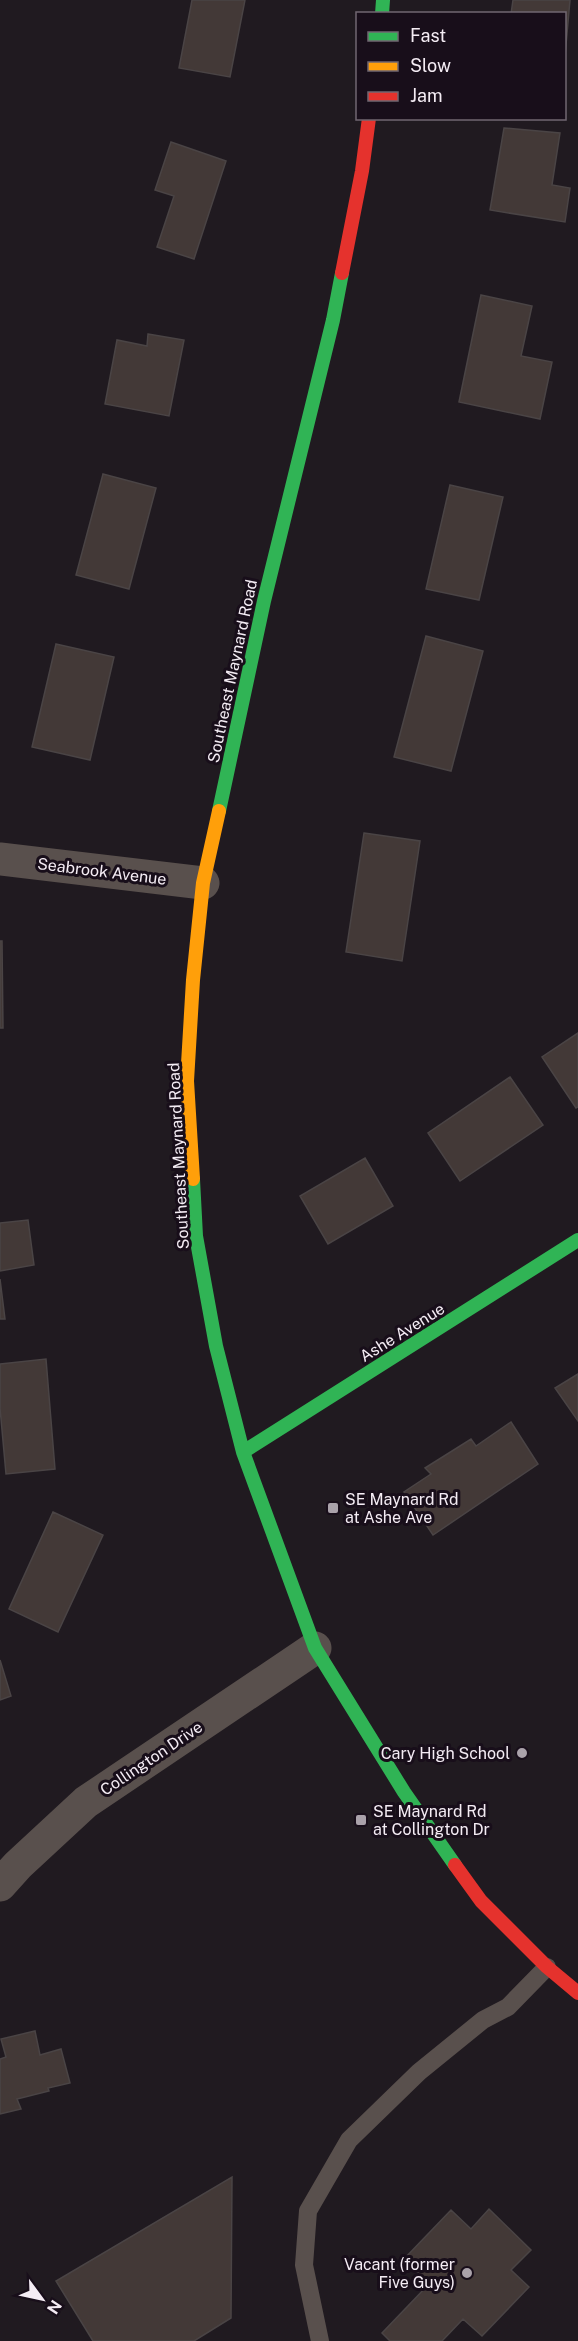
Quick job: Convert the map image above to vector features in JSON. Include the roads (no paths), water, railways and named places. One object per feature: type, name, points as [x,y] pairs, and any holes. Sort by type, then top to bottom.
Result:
[{"type":"main road","name":"Southeast Maynard Road","points":[[369,120],[362,171],[333,320],[264,601],[203,884],[186,1081],[196,1236],[216,1346],[243,1452],[315,1647],[404,1792],[481,1901],[547,1967],[578,1993]]},
{"type":"main road","name":"Ashe Avenue","points":[[243,1452],[578,1240]]},
{"type":"street","name":"Seabrook Avenue","points":[[0,859],[203,884]]},
{"type":"street","name":"Collington Drive","points":[[0,1885],[18,1865],[86,1802],[315,1647]]},
{"type":"lane","points":[[320,2341],[304,2265],[308,2211],[349,2140],[419,2072],[483,2020],[508,2007],[547,1967]]},
{"type":"place","name":"SE Maynard Rd at Ashe Ave","points":[[333,1508]]},
{"type":"place","name":"Cary High School","points":[[522,1753]]},
{"type":"place","name":"SE Maynard Rd at Collington Dr","points":[[361,1820]]},
{"type":"place","name":"Vacant (former Five Guys)","points":[[467,2273]]}]
